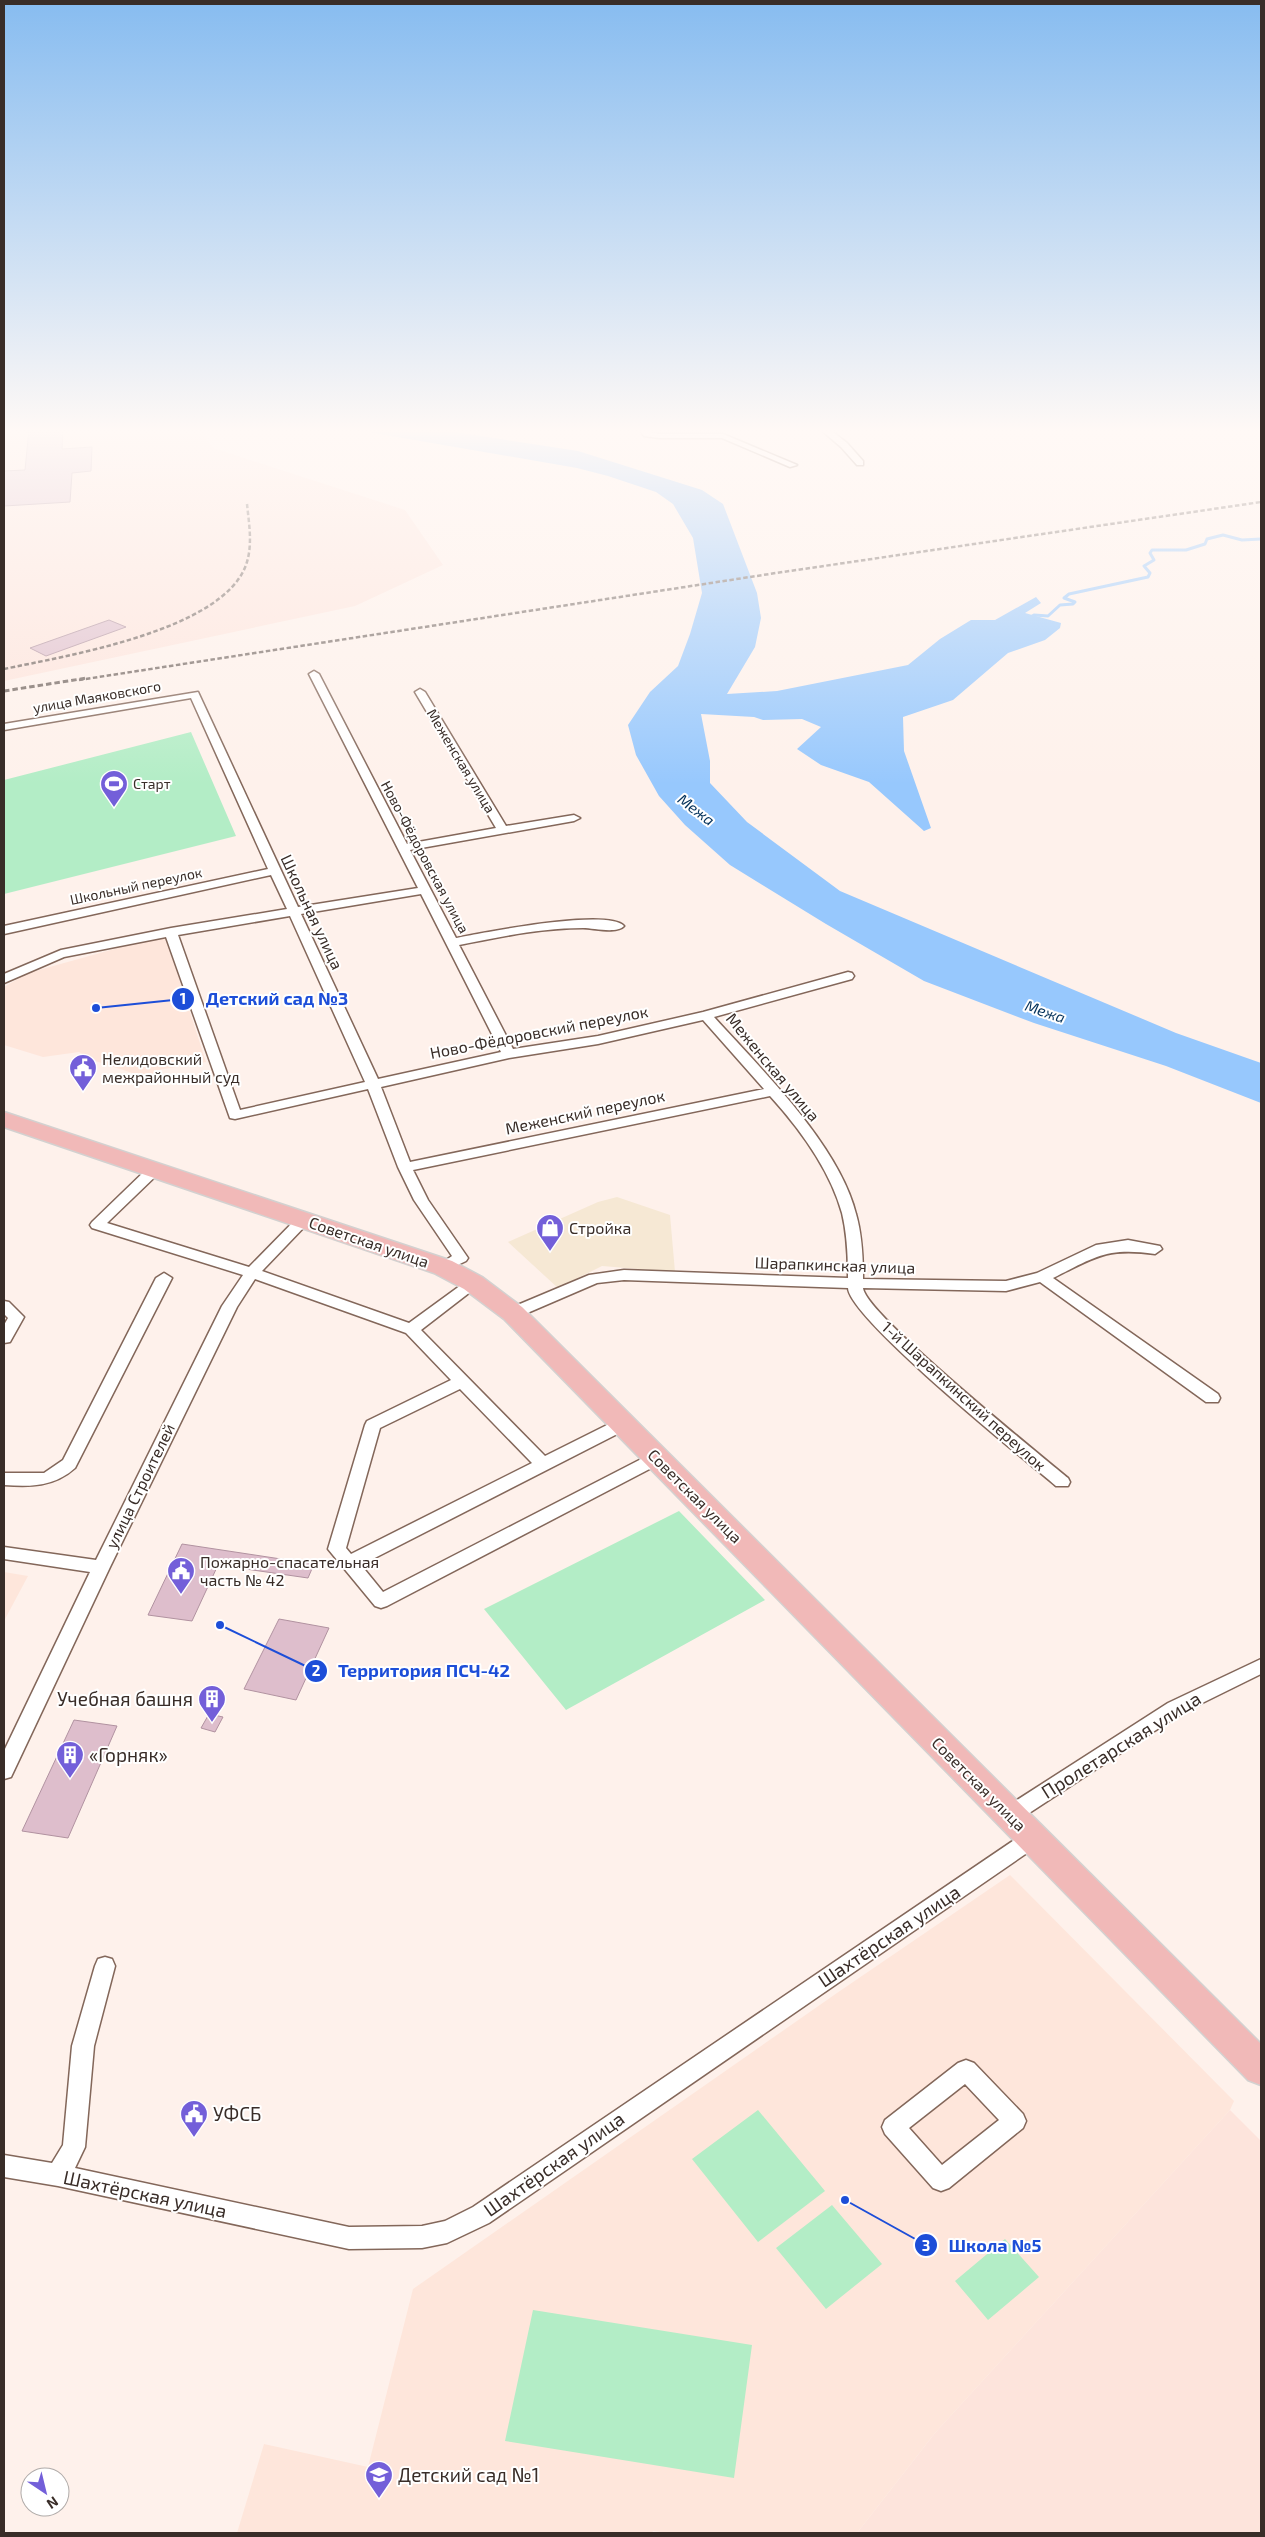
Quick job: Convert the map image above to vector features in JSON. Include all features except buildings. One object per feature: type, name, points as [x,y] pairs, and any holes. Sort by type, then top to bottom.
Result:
[{"type":"main road","name":"Советская улица","points":[[4,1119],[443,1267],[473,1283],[513,1313],[1261,2068]]},
{"type":"street","name":"Ново-Фёдоровская улица","points":[[314,674],[402,848],[426,890],[510,1054]]},
{"type":"street","name":"Меженская улица","points":[[420,692],[502,830]]},
{"type":"street","name":"улица Маяковского","points":[[4,727],[194,694]]},
{"type":"street","name":"Школьная улица","points":[[194,694],[373,1084],[405,1167],[421,1200],[461,1258],[443,1267]]},
{"type":"street","points":[[402,848],[574,818]]},
{"type":"street","name":"Школьный переулок","points":[[4,930],[275,871]]},
{"type":"street","points":[[4,979],[61,954],[171,932],[426,890]]},
{"type":"street","points":[[453,942],[551,924],[596,923],[618,926]]},
{"type":"street","name":"Ново-Фёдоровский переулок","points":[[171,932],[235,1115],[510,1054],[598,1040],[706,1016],[848,976]]},
{"type":"street","name":"Меженская улица","points":[[706,1016],[794,1114],[836,1178],[849,1213],[855,1249],[856,1283]]},
{"type":"street","name":"Меженский переулок","points":[[405,1167],[772,1091]]},
{"type":"street","points":[[155,1169],[97,1225],[252,1273],[411,1329],[543,1464]]},
{"type":"street","name":"улица Строителей","points":[[4,1771],[101,1566],[230,1306],[252,1273],[304,1220]]},
{"type":"street","name":"Шарапкинская улица","points":[[513,1313],[594,1278],[624,1275],[965,1287],[1006,1286],[1042,1277],[1096,1250],[1128,1245],[1155,1249]]},
{"type":"street","points":[[1042,1277],[1212,1398]]},
{"type":"street","points":[[4,1479],[35,1481],[48,1479],[60,1473],[69,1464],[164,1278]]},
{"type":"street","points":[[411,1329],[473,1283]]},
{"type":"street","name":"1-й Шарапкинский переулок","points":[[856,1283],[856,1292],[888,1331],[966,1402],[1062,1482]]},
{"type":"street","points":[[4,1306],[16,1317],[4,1338]]},
{"type":"street","points":[[462,1381],[373,1425],[337,1549],[381,1601],[657,1458]]},
{"type":"street","points":[[349,1563],[623,1424]]},
{"type":"street","points":[[4,1553],[101,1566]]},
{"type":"street","name":"Пролетарская улица","points":[[1010,1815],[1107,1750],[1175,1708],[1261,1666]]},
{"type":"street","name":"Шахтёрская улица","points":[[4,2166],[58,2175],[349,2238],[422,2237],[447,2232],[481,2215],[1033,1838]]},
{"type":"street","points":[[58,2175],[74,2147],[83,2046],[105,1966]]},
{"type":"street","points":[[966,2070],[1015,2121],[941,2180],[893,2127],[966,2070]]},
{"type":"shaded area","points":[[4,547],[431,547],[443,565],[355,606],[4,681]]},
{"type":"shaded area","points":[[165,935],[206,1062],[158,1070],[148,1078],[92,1060],[79,1052],[43,1057],[4,1045],[4,987],[28,973]]},
{"type":"shaded area","points":[[617,1197],[670,1215],[675,1272],[602,1266],[558,1288],[508,1242],[598,1202]]},
{"type":"shaded area","points":[[4,1572],[28,1576],[4,1621]]},
{"type":"shaded area","points":[[1010,1875],[1234,2101],[1230,2110],[935,2433],[857,2533],[669,2533],[653,2531],[652,2533],[237,2533],[264,2444],[368,2467],[413,2289],[837,1993]]},
{"type":"shaded area","points":[[1230,2110],[1261,2141],[1261,2533],[857,2533],[935,2433]]},
{"type":"green space","name":"Старт","points":[[191,732],[236,836],[4,894],[4,780]]},
{"type":"green space","points":[[679,1511],[765,1600],[566,1710],[484,1609]]},
{"type":"green space","points":[[758,2110],[825,2191],[758,2242],[692,2159]]},
{"type":"green space","points":[[832,2205],[882,2264],[826,2309],[776,2248]]},
{"type":"green space","points":[[1005,2239],[1039,2277],[988,2320],[955,2281]]},
{"type":"green space","points":[[533,2310],[752,2345],[734,2478],[505,2441]]},
{"type":"water","name":"Межа","points":[[695,547],[740,547],[757,593],[761,618],[755,647],[727,694],[777,691],[908,665],[940,639],[971,620],[995,620],[1036,597],[1041,603],[1025,613],[1061,623],[1060,628],[1045,640],[1008,653],[953,700],[903,717],[904,751],[931,828],[924,831],[869,782],[821,765],[797,749],[821,727],[802,719],[763,720],[754,717],[701,714],[710,761],[710,783],[747,822],[840,891],[1176,1033],[1261,1063],[1261,1103],[1166,1066],[1034,1023],[924,981],[730,865],[685,825],[659,796],[636,755],[628,725],[650,692],[678,666],[702,593]]},
{"type":"waterway","points":[[1029,618],[1034,615],[1048,616],[1060,605],[1073,604],[1075,602],[1064,598],[1069,594],[1148,577],[1150,573],[1144,566],[1154,560],[1150,553],[1152,550],[1186,550],[1194,547]]},
{"type":"railway","points":[[4,669],[101,648],[139,637],[175,623],[207,607],[231,588],[246,565],[249,547]]},
{"type":"railway","points":[[79,680],[951,547]]},
{"type":"railway","points":[[4,691],[87,678]]},
{"type":"place","name":"Старт","points":[[114,808]]},
{"type":"place","name":"Детский сад №3","points":[[96,1008]]},
{"type":"place","name":"Нелидовский межрайонный суд","points":[[83,1092]]},
{"type":"place","name":"Стройка","points":[[550,1252]]},
{"type":"place","name":"Пожарно-спасательная часть № 42","points":[[181,1595]]},
{"type":"place","name":"Территория ПСЧ-42","points":[[220,1625]]},
{"type":"place","name":"Учебная башня","points":[[212,1723]]},
{"type":"place","name":"«Горняк»","points":[[70,1779]]},
{"type":"place","name":"УФСБ","points":[[194,2138]]},
{"type":"place","name":"Школа №5","points":[[845,2200]]},
{"type":"place","name":"Детский сад №1","points":[[379,2499]]}]
